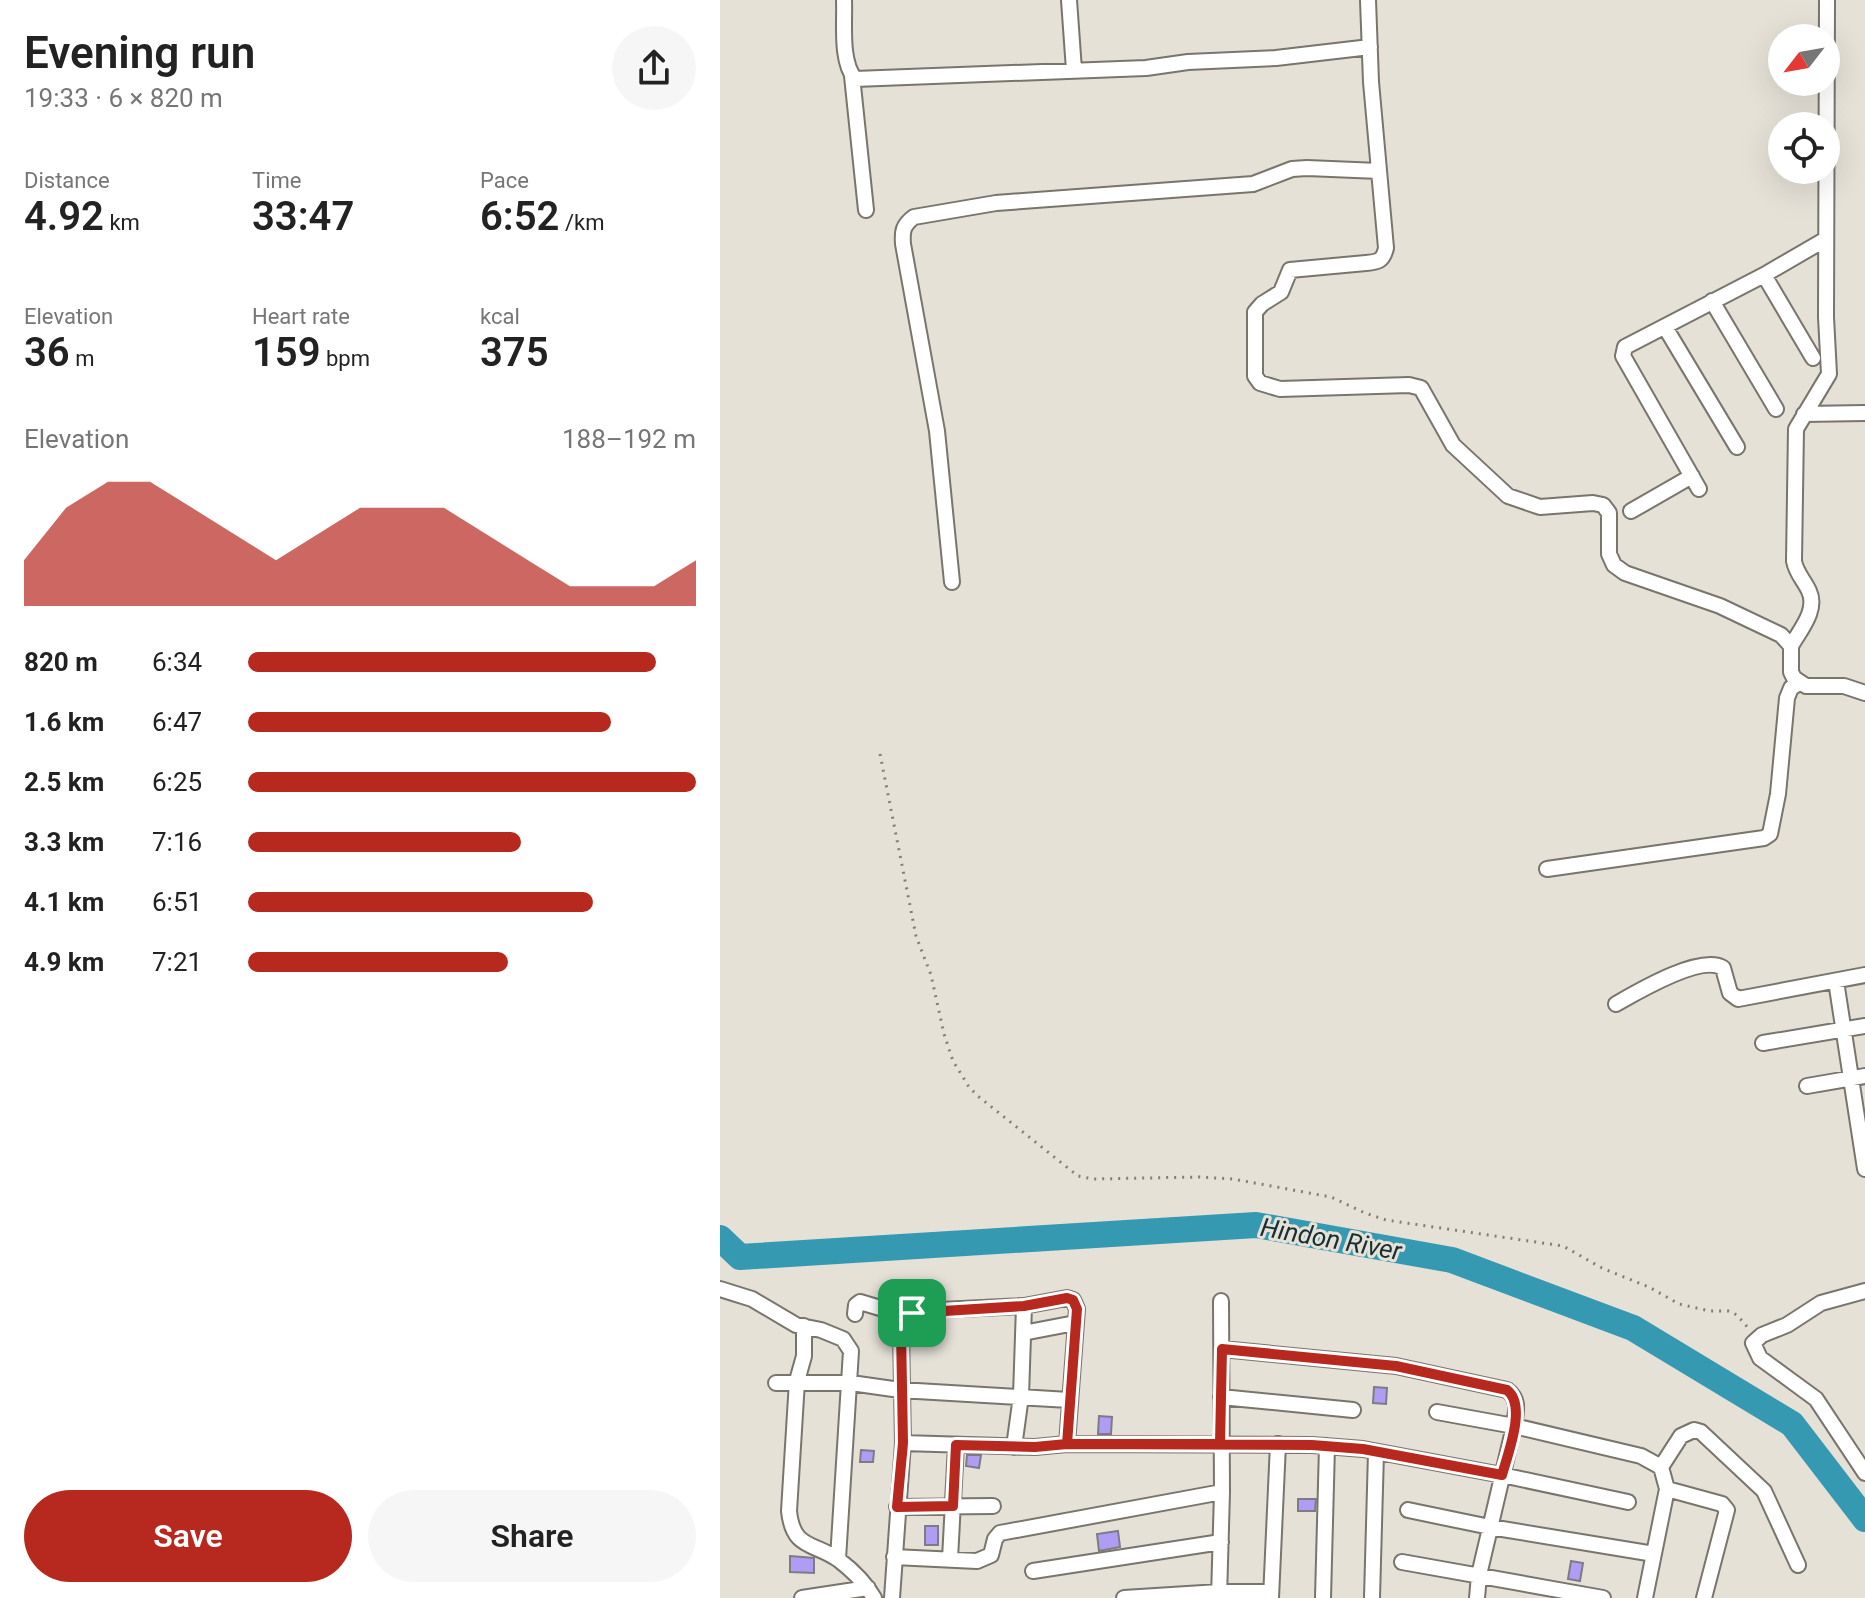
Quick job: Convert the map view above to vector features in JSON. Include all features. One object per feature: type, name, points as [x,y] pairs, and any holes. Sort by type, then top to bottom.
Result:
[{"type":"street","points":[[844,0],[847,58],[852,76],[866,210]]},
{"type":"street","points":[[1069,0],[1074,70]]},
{"type":"street","points":[[1368,0],[1386,248],[1384,256],[1378,262],[1290,270],[1281,292],[1255,312],[1253,369],[1260,383],[1280,389],[1409,385],[1421,388],[1453,445],[1508,496],[1540,507],[1603,505],[1609,513],[1609,554],[1614,565],[1625,573],[1720,606],[1781,635],[1791,646]]},
{"type":"street","points":[[1827,0],[1826,317],[1829,374],[1796,429],[1794,561],[1812,601],[1809,616],[1791,646],[1791,672],[1799,683],[1813,687],[1844,686],[1865,693]]},
{"type":"street","points":[[852,76],[867,80],[1146,68],[1370,47]]},
{"type":"street","points":[[952,582],[937,431],[903,244],[902,231],[906,222],[914,217],[996,203],[1253,184],[1292,169],[1379,171]]},
{"type":"street","points":[[1631,511],[1696,483],[1623,356],[1625,347],[1826,239]]},
{"type":"street","points":[[1764,275],[1813,358]]},
{"type":"street","points":[[1712,301],[1776,409]]},
{"type":"street","points":[[1665,327],[1737,447]]},
{"type":"street","points":[[1804,414],[1865,413]]},
{"type":"street","points":[[1547,869],[1764,838],[1770,834],[1778,794],[1787,698],[1791,688],[1799,683]]},
{"type":"street","points":[[1616,1004],[1658,979],[1713,965],[1723,968],[1730,993],[1738,999],[1865,975]]},
{"type":"street","points":[[1836,981],[1844,1030],[1858,1077],[1865,1169]]},
{"type":"street","points":[[1763,1043],[1865,1026]]},
{"type":"street","points":[[1807,1086],[1858,1077]]},
{"type":"street","points":[[720,1289],[752,1299],[787,1320],[821,1330],[848,1344],[851,1351],[851,1383],[838,1559]]},
{"type":"street","points":[[1865,1291],[1821,1303],[1787,1325],[1755,1339],[1753,1348],[1760,1358],[1816,1399],[1865,1473]]},
{"type":"street","points":[[855,1314],[856,1305],[860,1302],[907,1316],[920,1311],[1024,1306],[1067,1298],[1073,1300],[1077,1309],[1067,1444]]},
{"type":"street","points":[[1219,1595],[1221,1301]]},
{"type":"street","points":[[1014,1447],[1021,1396],[1024,1306]]},
{"type":"street","points":[[892,1598],[903,1443],[901,1331],[907,1316]]},
{"type":"street","points":[[1023,1333],[1075,1323]]},
{"type":"street","points":[[804,1326],[804,1356],[797,1381],[789,1511],[791,1526],[807,1546],[838,1559],[871,1593]]},
{"type":"street","points":[[1222,1349],[1396,1366],[1507,1390],[1514,1396],[1517,1404],[1514,1426],[1479,1575],[1477,1598]]},
{"type":"street","points":[[776,1383],[851,1383],[900,1390],[1069,1400]]},
{"type":"street","points":[[1221,1397],[1353,1410]]},
{"type":"street","points":[[1437,1412],[1514,1426],[1641,1456],[1661,1467],[1667,1489],[1645,1598]]},
{"type":"street","points":[[1661,1467],[1681,1436],[1694,1430],[1701,1432],[1764,1491],[1798,1565]]},
{"type":"street","points":[[903,1443],[1014,1447],[1067,1444],[1327,1446],[1502,1475],[1628,1502]]},
{"type":"street","points":[[1124,1598],[1271,1595],[1278,1444]]},
{"type":"street","points":[[950,1559],[956,1445]]},
{"type":"street","points":[[1323,1598],[1327,1446]]},
{"type":"street","points":[[1372,1598],[1376,1452]]},
{"type":"street","points":[[1667,1489],[1722,1504],[1727,1510],[1704,1598]]},
{"type":"street","points":[[894,1557],[984,1560],[991,1555],[1000,1533],[1222,1492]]},
{"type":"street","points":[[897,1507],[993,1506]]},
{"type":"street","points":[[1408,1510],[1654,1554]]},
{"type":"street","points":[[1033,1571],[1221,1542]]},
{"type":"street","points":[[1402,1562],[1603,1598]]},
{"type":"street","points":[[802,1598],[871,1593]]},
{"type":"path","points":[[880,754],[913,925],[931,975],[953,1061],[979,1097],[1070,1171],[1093,1179],[1233,1179],[1331,1197],[1386,1220],[1563,1246],[1679,1304],[1710,1311],[1729,1311],[1744,1322],[1755,1339]]},
{"type":"building","points":[[1374,1387],[1387,1388],[1386,1404],[1373,1403]]},
{"type":"building","points":[[1099,1416],[1112,1417],[1111,1434],[1098,1434]]},
{"type":"building","points":[[861,1450],[874,1451],[873,1462],[860,1462]]},
{"type":"building","points":[[967,1455],[981,1455],[979,1468],[966,1466]]},
{"type":"building","points":[[1298,1499],[1316,1499],[1315,1511],[1298,1511]]},
{"type":"building","points":[[925,1526],[938,1526],[938,1545],[925,1545]]},
{"type":"building","points":[[1118,1531],[1120,1547],[1099,1551],[1097,1534]]},
{"type":"building","points":[[790,1556],[814,1558],[814,1573],[790,1572]]},
{"type":"building","points":[[1571,1561],[1583,1563],[1580,1581],[1568,1579]]},
{"type":"waterway","name":"Hindon River","points":[[720,1238],[740,1257],[1256,1225],[1452,1260],[1633,1328],[1792,1424],[1865,1519]]},
{"type":"route","points":[[1067,1298],[1073,1300],[1077,1309],[1067,1444],[1220,1444],[1222,1349],[1396,1366],[1507,1390],[1517,1404],[1514,1426],[1502,1475],[1363,1449],[1312,1445],[956,1445],[953,1506],[897,1507],[903,1443],[901,1331],[907,1316],[912,1313],[1024,1306],[1067,1298]]}]
